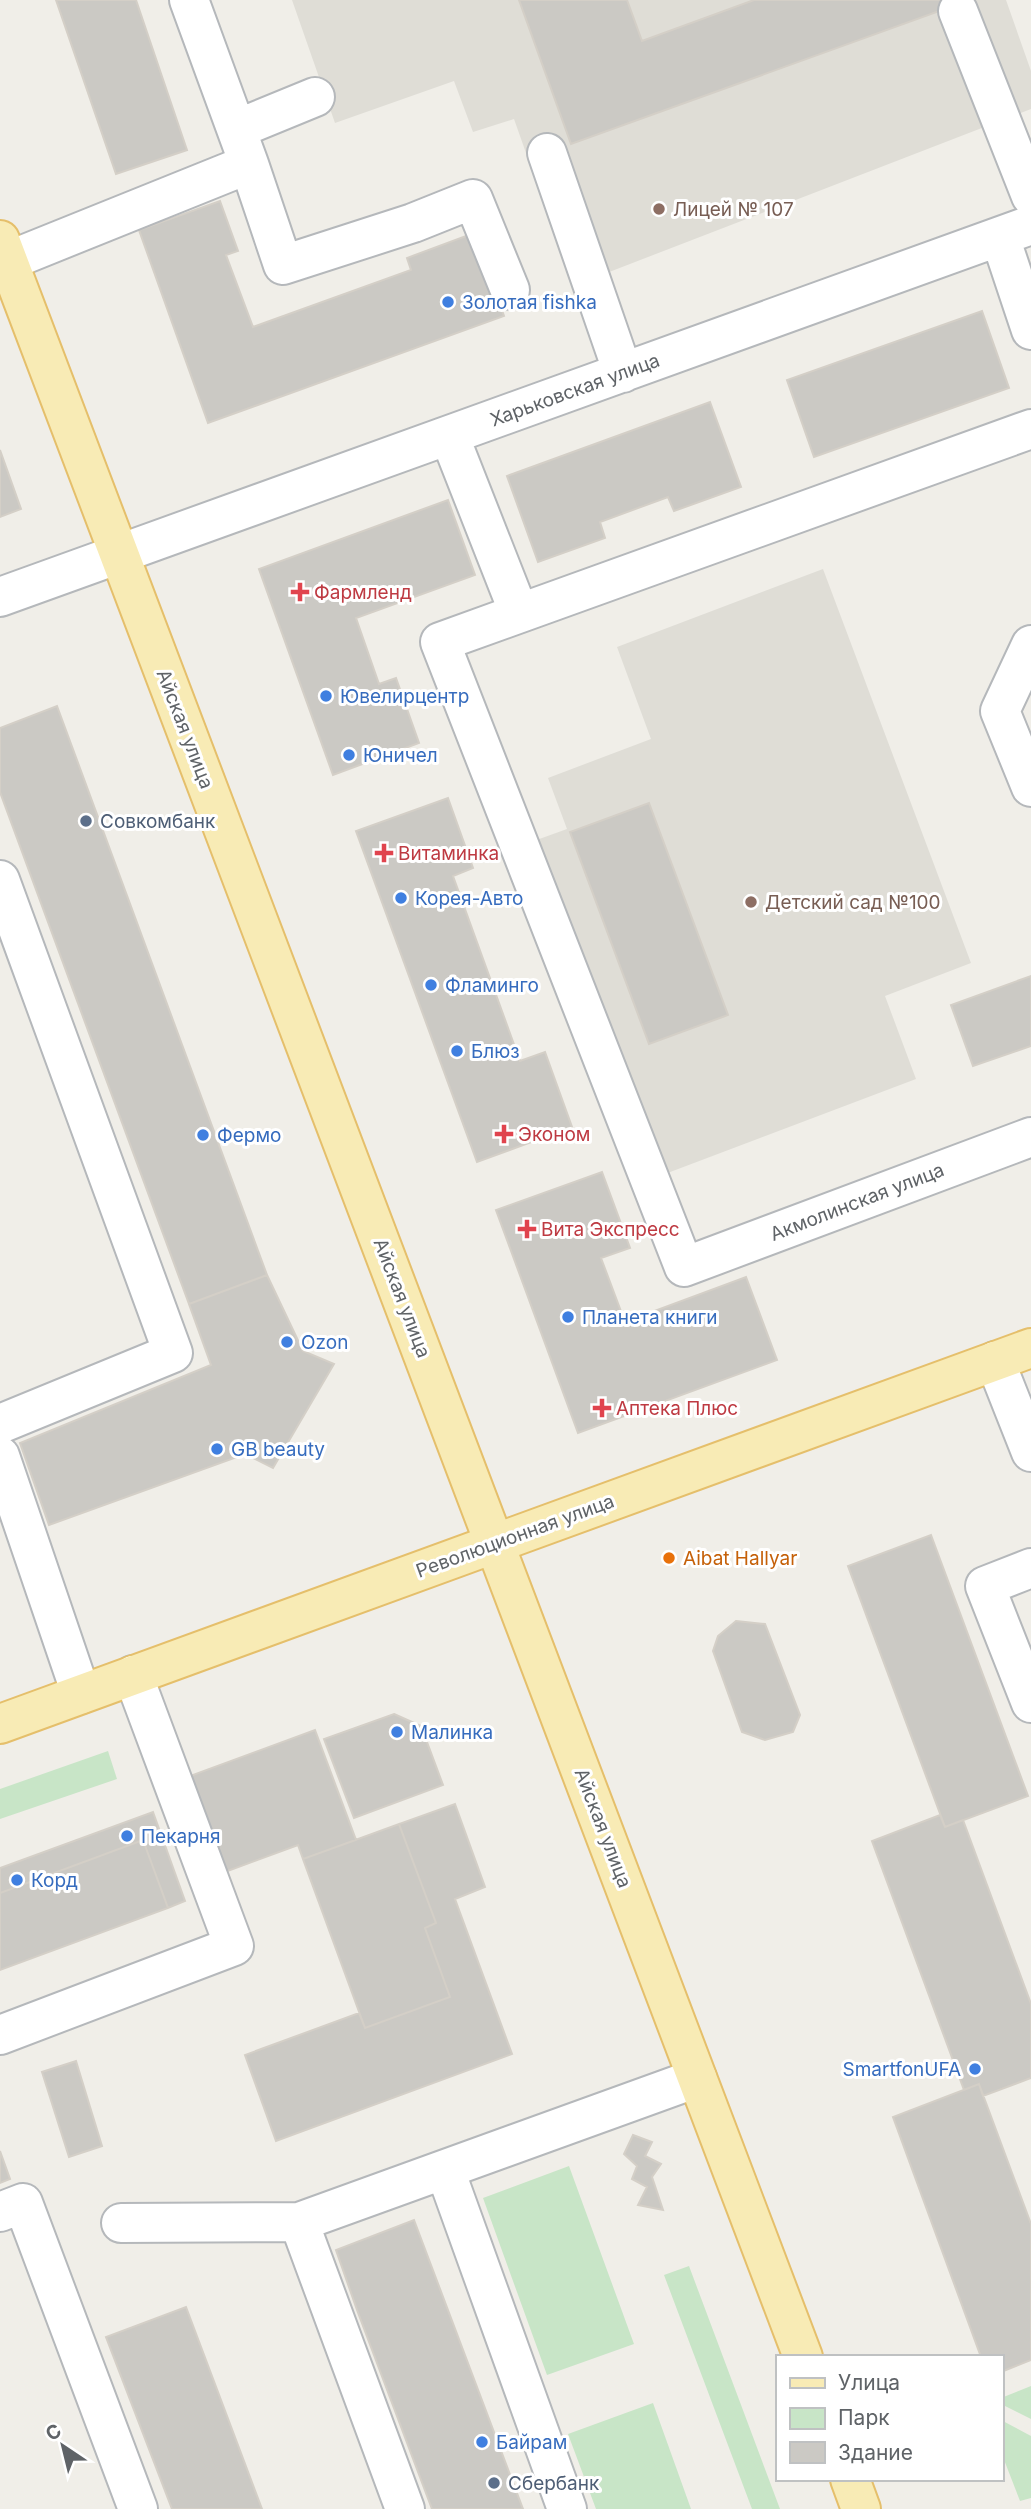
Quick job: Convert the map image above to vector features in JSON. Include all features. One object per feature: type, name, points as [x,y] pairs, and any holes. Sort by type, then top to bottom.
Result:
[{"type":"main road","name":"Айская улица","points":[[4,251],[802,2355]]},
{"type":"main road","name":"Революционная улица","points":[[0,1724],[1031,1348]]},
{"type":"main road","points":[[851,2481],[861,2509]]},
{"type":"street","points":[[189,0],[283,265],[413,223],[473,199],[510,290]]},
{"type":"street","points":[[958,12],[1031,196]]},
{"type":"street","points":[[4,251],[243,147],[315,97]]},
{"type":"street","points":[[547,153],[623,373]]},
{"type":"street","points":[[1015,231],[1031,330]]},
{"type":"street","name":"Харьковская улица","points":[[0,597],[1015,231]]},
{"type":"street","points":[[449,435],[519,613],[1031,429]]},
{"type":"street","name":"Акмолинская улица","points":[[519,613],[440,642],[684,1267],[1031,1137]]},
{"type":"street","points":[[1031,645],[1000,710],[1031,787]]},
{"type":"street","points":[[0,880],[173,1353],[0,1424]]},
{"type":"street","points":[[995,1361],[1031,1452]]},
{"type":"street","points":[[0,1456],[81,1694]]},
{"type":"street","points":[[1031,1568],[985,1587],[1031,1703]]},
{"type":"street","points":[[0,2035],[234,1946],[133,1675]]},
{"type":"street","points":[[121,2223],[299,2222],[697,2078]]},
{"type":"street","points":[[444,2170],[567,2509]]},
{"type":"street","points":[[0,2212],[23,2203],[138,2509]]},
{"type":"street","points":[[299,2222],[405,2509]]},
{"type":"shaded area","name":"Лицей № 107","points":[[292,0],[1006,0],[1031,71],[1031,109],[573,286],[514,119],[473,132],[454,81],[335,123]]},
{"type":"shaded area","name":"Детский сад №100","points":[[823,569],[971,963],[885,996],[916,1079],[657,1177],[531,842],[567,829],[548,778],[651,739],[617,647]]},
{"type":"green space","points":[[108,1751],[117,1779],[0,1819],[0,1789]]},
{"type":"green space","points":[[569,2166],[634,2344],[547,2375],[483,2198]]},
{"type":"green space","points":[[689,2266],[780,2509],[752,2509],[664,2275]]},
{"type":"green space","points":[[1031,2386],[1031,2419],[1003,2405],[1003,2397]]},
{"type":"green space","points":[[653,2403],[691,2509],[596,2509],[568,2434]]},
{"type":"green space","points":[[1003,2421],[1031,2436],[1031,2498],[1020,2501],[1003,2457]]},
{"type":"building","points":[[56,0],[136,0],[187,150],[116,174]]},
{"type":"building","points":[[519,0],[627,0],[642,41],[754,0],[941,0],[945,9],[571,144]]},
{"type":"building","points":[[220,201],[238,251],[226,255],[253,327],[411,270],[407,258],[474,233],[504,316],[208,423],[139,230]]},
{"type":"building","points":[[982,311],[1009,388],[814,457],[787,380]]},
{"type":"building","points":[[710,402],[741,487],[674,511],[668,497],[600,522],[605,538],[538,562],[507,476]]},
{"type":"building","points":[[0,450],[21,509],[0,517]]},
{"type":"building","points":[[448,500],[475,575],[356,618],[379,684],[396,678],[419,743],[333,775],[259,569]]},
{"type":"building","points":[[57,706],[267,1275],[189,1304],[0,792],[0,728]]},
{"type":"building","points":[[448,798],[473,868],[453,876],[520,1061],[545,1052],[572,1127],[477,1162],[356,831]]},
{"type":"building","points":[[649,803],[728,1015],[649,1044],[570,832]]},
{"type":"building","points":[[1031,976],[1031,1046],[973,1066],[951,1005]]},
{"type":"building","points":[[602,1172],[630,1248],[601,1258],[625,1322],[746,1277],[777,1360],[578,1433],[496,1210]]},
{"type":"building","points":[[267,1275],[303,1351],[334,1364],[273,1468],[245,1454],[49,1525],[20,1443],[211,1365],[189,1304]]},
{"type":"building","points":[[931,1535],[1028,1796],[945,1827],[848,1566]]},
{"type":"building","points":[[736,1621],[765,1624],[800,1715],[793,1732],[765,1740],[742,1732],[713,1651],[718,1636]]},
{"type":"building","points":[[394,1714],[421,1726],[443,1785],[354,1818],[324,1739]]},
{"type":"building","points":[[315,1730],[356,1840],[303,1859],[298,1845],[225,1872],[190,1776]]},
{"type":"building","points":[[455,1804],[485,1887],[455,1899],[512,2054],[276,2141],[245,2055],[359,2013],[365,2028],[450,1997],[425,1928],[436,1923],[399,1824]]},
{"type":"building","points":[[153,1812],[185,1901],[168,1908],[143,1840],[0,1893],[0,1868]]},
{"type":"building","points":[[940,1815],[945,1827],[963,1820],[1031,2004],[1031,2078],[983,2096],[979,2084],[964,2090],[872,1841]]},
{"type":"building","points":[[399,1824],[436,1923],[425,1928],[450,1997],[365,2028],[303,1859]]},
{"type":"building","points":[[143,1840],[168,1908],[0,1970],[0,1893]]},
{"type":"building","points":[[76,2061],[102,2146],[69,2157],[42,2072]]},
{"type":"building","points":[[979,2084],[1031,2224],[1031,2360],[1003,2371],[1003,2355],[980,2355],[893,2117]]},
{"type":"building","points":[[633,2135],[652,2142],[645,2156],[661,2164],[652,2177],[663,2210],[638,2205],[647,2187],[632,2179],[637,2166],[624,2154]]},
{"type":"building","points":[[0,2151],[10,2179],[0,2183]]},
{"type":"building","points":[[414,2220],[523,2509],[432,2509],[336,2250]]},
{"type":"building","points":[[186,2307],[262,2509],[172,2509],[106,2337]]},
{"type":"place","name":"Лицей № 107","points":[[659,209]]},
{"type":"place","name":"Золотая fishka","points":[[448,302]]},
{"type":"place","name":"Фармленд","points":[[300,592]]},
{"type":"place","name":"Ювелирцентр","points":[[326,696]]},
{"type":"place","name":"Юничел","points":[[349,755]]},
{"type":"place","name":"Совкомбанк","points":[[86,821]]},
{"type":"place","name":"Витаминка","points":[[384,853]]},
{"type":"place","name":"Корея-Авто","points":[[401,898]]},
{"type":"place","name":"Детский сад №100","points":[[751,902]]},
{"type":"place","name":"Фламинго","points":[[431,985]]},
{"type":"place","name":"Блюз","points":[[457,1051]]},
{"type":"place","name":"Эконом","points":[[504,1134]]},
{"type":"place","name":"Фермо","points":[[203,1135]]},
{"type":"place","name":"Вита Экспресс","points":[[527,1229]]},
{"type":"place","name":"Планета книги","points":[[568,1317]]},
{"type":"place","name":"Ozon","points":[[287,1342]]},
{"type":"place","name":"Аптека Плюс","points":[[602,1408]]},
{"type":"place","name":"GB beauty","points":[[217,1449]]},
{"type":"place","name":"Aibat Hallyar","points":[[669,1558]]},
{"type":"place","name":"Малинка","points":[[397,1732]]},
{"type":"place","name":"Пекарня","points":[[127,1836]]},
{"type":"place","name":"Корд","points":[[17,1880]]},
{"type":"place","name":"SmartfonUFA","points":[[975,2069]]},
{"type":"place","name":"Байрам","points":[[482,2442]]},
{"type":"place","name":"Сбербанк","points":[[494,2483]]}]
